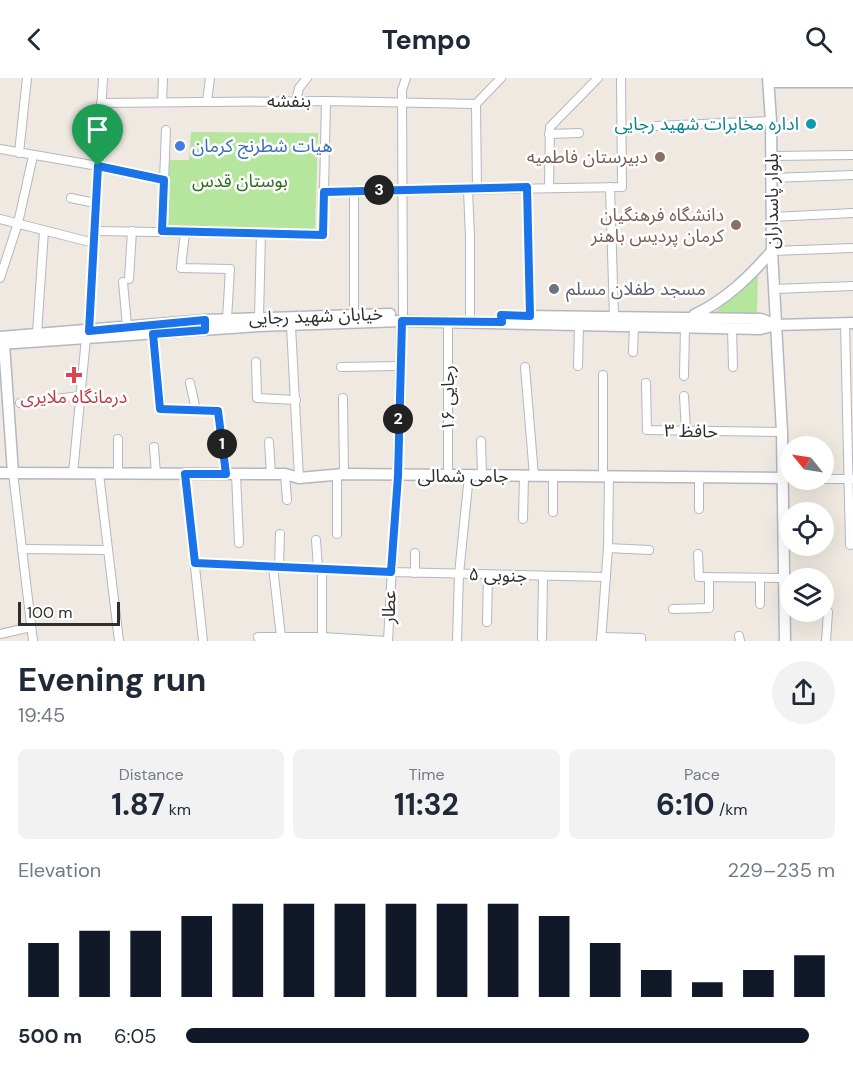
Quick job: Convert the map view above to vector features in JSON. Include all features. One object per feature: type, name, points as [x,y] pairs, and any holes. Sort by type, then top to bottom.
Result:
[{"type":"main road","points":[[768,80],[853,81]]},
{"type":"main road","name":"بلوار پاسداران","points":[[768,80],[772,156],[772,251],[782,436]]},
{"type":"main road","points":[[688,322],[726,296],[772,251]]},
{"type":"main road","name":"خیابان شهید رجایی","points":[[1,342],[37,333],[153,334],[227,319],[354,315],[448,321],[530,316],[614,317],[760,329],[776,325],[849,323]]},
{"type":"main road","name":"خیابان شهید رجایی","points":[[1,342],[87,335],[126,326],[291,326],[470,315],[579,325],[634,326],[761,319],[776,325]]},
{"type":"main road","points":[[1,342],[4,404],[13,473]]},
{"type":"main road","name":"جامی شمالی","points":[[0,473],[285,474],[299,478],[340,474],[780,478]]},
{"type":"main road","name":"بلوار پاسداران","points":[[784,568],[787,490]]},
{"type":"main road","name":"بلوار پاسداران","points":[[785,622],[785,641]]},
{"type":"street","points":[[19,153],[27,78]]},
{"type":"street","points":[[73,473],[94,243],[103,78]]},
{"type":"street","points":[[162,102],[163,78]]},
{"type":"street","points":[[207,101],[210,78]]},
{"type":"street","points":[[296,102],[299,88],[307,78]]},
{"type":"street","name":"عطار","points":[[387,641],[398,476],[402,318],[402,90],[406,78]]},
{"type":"street","points":[[477,189],[476,104],[501,78]]},
{"type":"street","points":[[549,187],[549,130],[598,78]]},
{"type":"street","points":[[324,192],[622,187],[621,78]]},
{"type":"street","points":[[94,231],[323,235],[326,101]]},
{"type":"street","name":"بنفشه","points":[[101,103],[326,101],[476,104]]},
{"type":"street","points":[[656,126],[771,121]]},
{"type":"street","points":[[162,231],[166,130]]},
{"type":"street","points":[[549,130],[579,133]]},
{"type":"street","points":[[0,149],[164,180]]},
{"type":"street","points":[[772,156],[853,155]]},
{"type":"street","points":[[0,278],[18,223],[33,156]]},
{"type":"street","points":[[772,178],[853,175]]},
{"type":"street","points":[[527,187],[530,316]]},
{"type":"street","points":[[610,187],[614,317]]},
{"type":"street","points":[[354,190],[354,315]]},
{"type":"street","points":[[468,190],[470,315]]},
{"type":"street","points":[[71,198],[95,203]]},
{"type":"street","points":[[772,217],[853,213]]},
{"type":"street","points":[[0,219],[94,243]]},
{"type":"street","points":[[37,333],[44,231]]},
{"type":"street","points":[[126,326],[126,281],[132,231]]},
{"type":"street","points":[[184,232],[181,268],[230,269],[227,319]]},
{"type":"street","points":[[259,318],[261,233]]},
{"type":"street","points":[[772,251],[853,248]]},
{"type":"street","points":[[774,289],[853,286]]},
{"type":"street","name":"رجایی ۱۶","points":[[448,321],[448,475]]},
{"type":"street","points":[[684,376],[688,322]]},
{"type":"street","points":[[849,323],[850,545]]},
{"type":"street","points":[[578,366],[579,325]]},
{"type":"street","points":[[291,326],[299,478]]},
{"type":"street","points":[[633,352],[634,326]]},
{"type":"street","points":[[732,328],[733,367]]},
{"type":"street","points":[[153,334],[160,409],[218,411],[231,474],[239,543]]},
{"type":"street","points":[[256,363],[257,398],[296,400]]},
{"type":"street","points":[[341,367],[399,366]]},
{"type":"street","points":[[524,519],[529,476],[525,367]]},
{"type":"street","points":[[603,375],[608,548],[601,639],[641,638],[641,641]]},
{"type":"street","points":[[190,383],[196,410]]},
{"type":"street","name":"حافظ ۳","points":[[646,383],[647,430],[782,432]]},
{"type":"street","points":[[20,403],[81,396]]},
{"type":"street","points":[[684,396],[686,431]]},
{"type":"street","points":[[337,534],[343,398]]},
{"type":"street","points":[[118,439],[118,474]]},
{"type":"street","points":[[481,441],[482,475]]},
{"type":"street","points":[[269,442],[271,474]]},
{"type":"street","points":[[154,447],[156,474]]},
{"type":"street","points":[[13,473],[33,641]]},
{"type":"street","points":[[99,474],[119,641]]},
{"type":"street","points":[[185,474],[203,641]]},
{"type":"street","points":[[285,474],[287,500]]},
{"type":"street","points":[[457,641],[459,574],[469,475]]},
{"type":"street","points":[[553,476],[554,512]]},
{"type":"street","points":[[699,477],[699,509]]},
{"type":"street","points":[[834,479],[851,479]]},
{"type":"street","points":[[280,534],[276,567],[281,637]]},
{"type":"street","points":[[316,540],[320,569],[322,639]]},
{"type":"street","points":[[608,548],[649,550]]},
{"type":"street","points":[[22,549],[108,550]]},
{"type":"street","points":[[414,573],[415,553]]},
{"type":"street","points":[[698,554],[699,577],[780,578]]},
{"type":"street","name":"جنوبی ۵","points":[[195,563],[414,573],[606,577]]},
{"type":"street","points":[[487,622],[488,575]]},
{"type":"street","points":[[542,638],[543,576]]},
{"type":"street","points":[[673,609],[709,608],[709,577]]},
{"type":"street","points":[[760,578],[760,604]]},
{"type":"street","points":[[826,641],[827,622]]},
{"type":"street","points":[[0,634],[31,627]]},
{"type":"street","points":[[259,639],[281,637],[387,641]]},
{"type":"green space","name":"بوستان قدس","points":[[191,132],[318,133],[315,231],[162,230],[168,160],[189,160]]},
{"type":"green space","points":[[758,274],[757,315],[712,315]]},
{"type":"place","name":"اداره مخابرات شهید رجایی","points":[[811,124]]},
{"type":"place","name":"هیات شطرنج کرمان","points":[[180,146]]},
{"type":"place","name":"دبیرستان فاطمیه","points":[[660,157]]},
{"type":"place","name":"دانشگاه فرهنگیان کرمان پردیس باهنر","points":[[736,225]]},
{"type":"place","name":"مسجد طفلان مسلم","points":[[554,289]]},
{"type":"place","name":"درمانگاه ملایری","points":[[74,375]]},
{"type":"route","points":[[98,166],[164,180],[162,231],[323,235],[324,192],[527,187],[530,316],[501,315],[502,322],[402,321],[399,366],[398,476],[391,572],[195,563],[185,474],[226,474],[218,411],[160,409],[153,334],[205,330],[205,320],[89,331],[98,166]]}]
